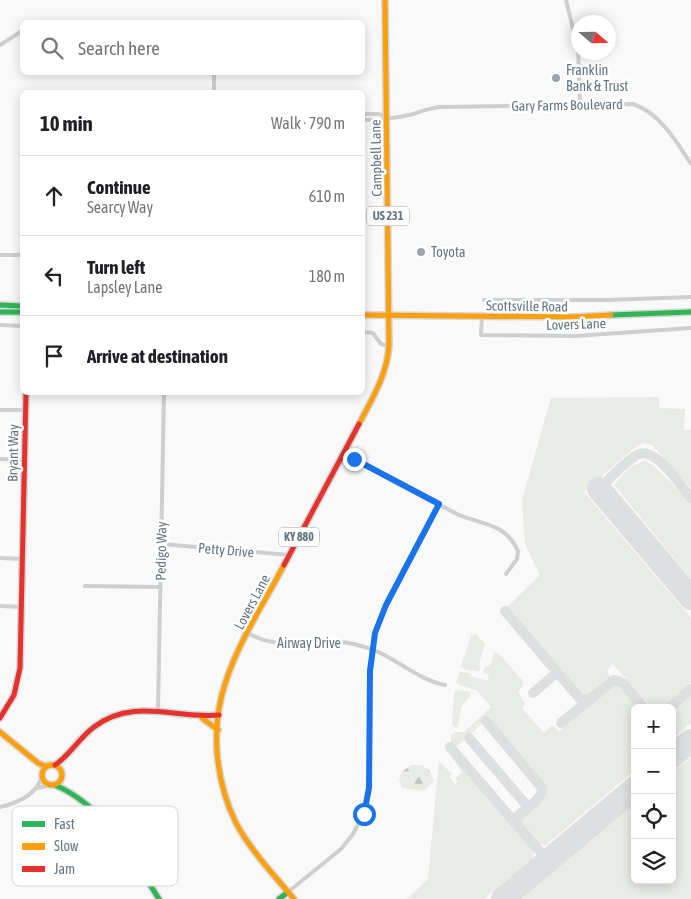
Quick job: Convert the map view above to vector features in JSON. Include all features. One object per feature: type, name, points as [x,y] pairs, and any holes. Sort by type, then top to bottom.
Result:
[{"type":"main road","name":"Campbell Lane","points":[[385,0],[390,315]]},
{"type":"main road","points":[[0,305],[20,306]]},
{"type":"main road","points":[[0,312],[20,312]]},
{"type":"main road","name":"Scottsville Road","points":[[365,314],[595,317],[691,312]]},
{"type":"main road","name":"Lovers Lane","points":[[294,899],[245,838],[228,803],[218,762],[220,700],[226,678],[248,633],[379,386],[388,359],[390,315]]},
{"type":"main road","name":"Bryant Way","points":[[0,718],[10,702],[19,678],[21,661],[26,395]]},
{"type":"main road","points":[[53,785],[60,781],[64,765],[72,751],[88,732],[105,720],[135,712],[158,710],[202,718],[219,715]]},
{"type":"main road","points":[[202,718],[218,730]]},
{"type":"main road","points":[[0,732],[38,763],[45,766],[53,765]]},
{"type":"main road","points":[[42,775],[46,768],[72,751]]},
{"type":"main road","points":[[38,763],[46,782],[67,788]]},
{"type":"main road","points":[[53,765],[62,774],[67,788],[87,806]]},
{"type":"main road","points":[[150,886],[159,899]]},
{"type":"main road","points":[[279,899],[288,892]]},
{"type":"street","points":[[566,0],[578,49],[580,104]]},
{"type":"street","points":[[0,45],[20,32]]},
{"type":"street","points":[[214,75],[214,90]]},
{"type":"street","name":"Gary Farms Boulevard","points":[[387,117],[406,116],[440,107],[627,104],[646,109],[660,121],[691,164]]},
{"type":"street","points":[[365,114],[379,114],[387,117]]},
{"type":"street","points":[[365,120],[377,120],[387,117]]},
{"type":"street","points":[[0,255],[20,255]]},
{"type":"street","points":[[484,300],[608,300],[691,297]]},
{"type":"street","name":"Lovers Lane","points":[[482,316],[481,335],[575,336],[691,328]]},
{"type":"street","points":[[0,326],[20,326]]},
{"type":"street","points":[[365,332],[373,333],[381,344],[389,346]]},
{"type":"street","name":"Pedigo Way","points":[[158,710],[164,395]]},
{"type":"street","points":[[0,410],[26,410]]},
{"type":"street","points":[[343,454],[466,518],[494,525],[509,537],[517,547],[518,554],[506,574]]},
{"type":"street","points":[[0,459],[24,460]]},
{"type":"street","points":[[288,892],[345,844],[359,824],[366,808],[369,788],[369,687],[376,627],[383,610],[439,504]]},
{"type":"street","name":"Petty Drive","points":[[161,544],[290,555]]},
{"type":"street","points":[[0,558],[22,559]]},
{"type":"street","points":[[85,586],[160,587]]},
{"type":"street","points":[[0,606],[22,607]]},
{"type":"street","name":"Airway Drive","points":[[248,633],[263,641],[273,643],[337,642],[360,645],[402,664],[426,679],[445,685]]},
{"type":"street","points":[[37,788],[42,775]]},
{"type":"street","points":[[0,807],[21,800],[37,788],[53,785]]},
{"type":"green space","points":[[659,397],[659,408],[685,409],[684,430],[691,430],[691,488],[651,444],[643,443],[634,448],[584,492],[691,618],[691,683],[665,704],[648,704],[613,664],[607,670],[610,677],[601,687],[590,695],[581,696],[507,607],[540,575],[525,544],[522,500],[551,398]]},
{"type":"green space","points":[[645,460],[654,466],[691,503],[691,579],[614,485],[629,468]]},
{"type":"green space","points":[[475,633],[485,644],[479,664],[481,667],[479,672],[472,670],[471,672],[461,667],[471,636]]},
{"type":"green space","points":[[495,652],[502,657],[524,682],[518,692],[525,704],[522,708],[544,733],[552,725],[559,731],[610,687],[615,685],[621,687],[635,704],[631,704],[631,773],[546,845],[537,844],[520,822],[520,817],[543,796],[545,791],[487,719],[455,748],[451,742],[451,736],[454,732],[464,732],[491,707],[476,690],[459,685],[456,682],[460,672],[471,673],[470,676],[488,681],[489,675],[483,673],[483,671],[485,666],[489,667]]},
{"type":"green space","points":[[458,690],[471,692],[461,707],[458,727],[456,728],[452,725],[454,692]]},
{"type":"green space","points":[[691,694],[691,723],[676,736],[676,707]]},
{"type":"green space","points":[[451,750],[532,848],[534,853],[532,859],[484,899],[407,899],[428,879],[439,761],[452,774],[449,776],[455,784],[458,782],[455,778],[462,772],[453,759]]},
{"type":"green space","points":[[691,757],[691,899],[522,899],[631,807],[631,884],[676,884],[676,770]]},
{"type":"green space","points":[[411,765],[422,765],[430,771],[434,782],[424,791],[402,788],[399,780],[402,772]]},
{"type":"taxiway","points":[[599,489],[627,462],[637,455],[644,453],[651,455],[667,468],[691,498]]},
{"type":"taxiway","points":[[505,611],[580,699],[590,700]]},
{"type":"taxiway","points":[[533,693],[554,675],[558,674]]},
{"type":"taxiway","points":[[561,723],[614,680],[623,683],[641,704]]},
{"type":"taxiway","points":[[674,704],[691,689]]},
{"type":"taxiway","points":[[486,721],[542,788],[536,801],[516,818],[517,825]]},
{"type":"taxiway","points":[[469,738],[528,807]]},
{"type":"taxiway","points":[[450,747],[548,861]]},
{"type":"runway","points":[[599,489],[691,598]]},
{"type":"runway","points":[[676,753],[691,741]]},
{"type":"runway","points":[[503,899],[631,791]]},
{"type":"traffic: fast","points":[[0,305],[20,306]]},
{"type":"traffic: fast","points":[[0,312],[20,312]]},
{"type":"traffic: fast","points":[[611,315],[691,312]]},
{"type":"traffic: fast","points":[[55,785],[73,794],[88,806]]},
{"type":"traffic: fast","points":[[151,886],[159,899]]},
{"type":"traffic: fast","points":[[279,899],[288,892]]},
{"type":"traffic: slow","points":[[359,424],[382,377],[389,346],[385,0]]},
{"type":"traffic: slow","points":[[365,315],[575,317],[611,315]]},
{"type":"traffic: slow","points":[[284,565],[231,666],[221,699],[218,717],[217,753],[223,789],[236,823],[256,853],[294,899]]},
{"type":"traffic: slow","points":[[202,718],[218,730]]},
{"type":"traffic: slow","points":[[0,732],[38,763],[45,766],[52,765]]},
{"type":"traffic: slow","points":[[52,765],[59,768],[62,775],[59,782],[52,785],[45,782],[42,775],[45,768],[52,765]]},
{"type":"traffic: jam","points":[[0,718],[14,695],[20,668],[26,395]]},
{"type":"traffic: jam","points":[[284,565],[359,424]]},
{"type":"traffic: jam","points":[[55,765],[94,727],[109,718],[124,713],[155,711],[219,715]]},
{"type":"place","name":"Franklin Bank & Trust","points":[[556,78]]},
{"type":"place","name":"Toyota","points":[[421,252]]},
{"type":"route","points":[[354,459],[439,504],[398,580],[380,617],[375,633],[370,658],[369,788],[364,814]]}]
